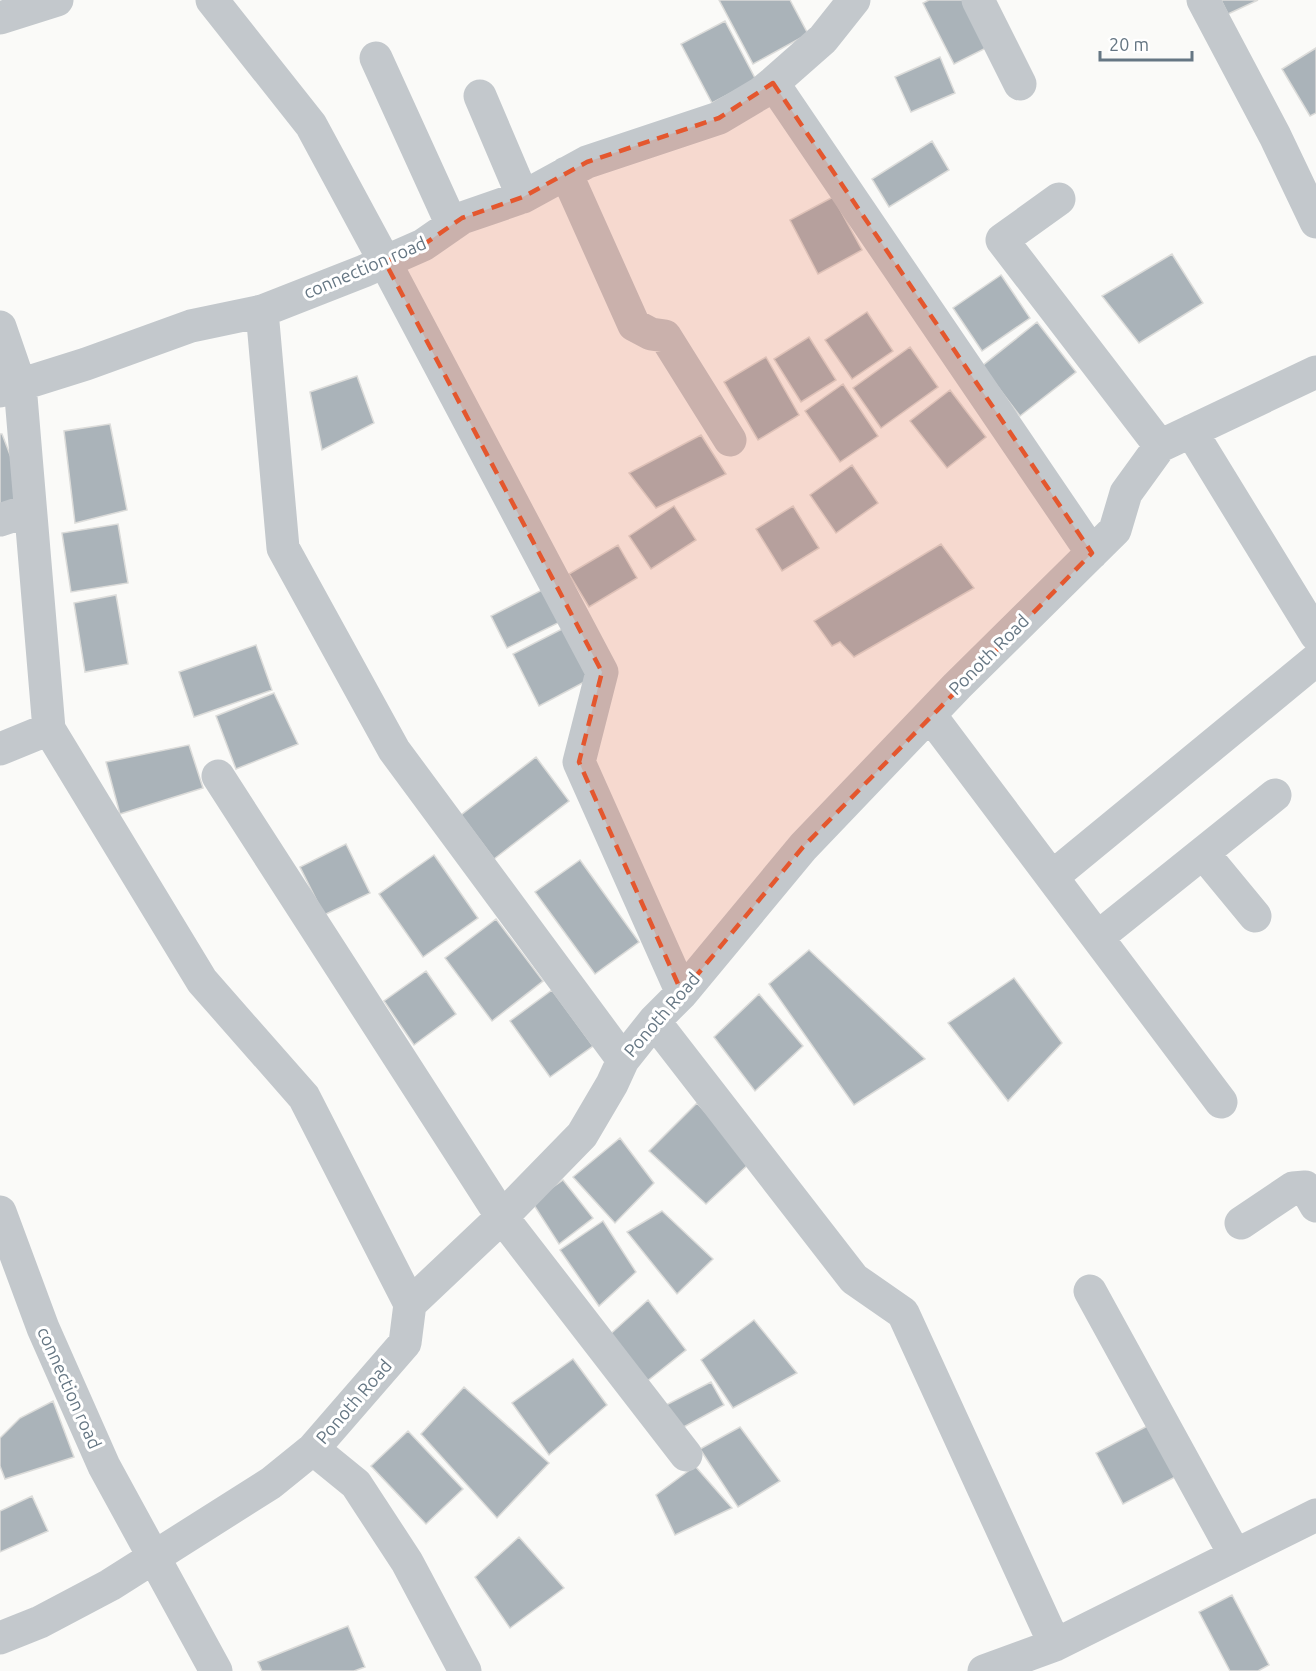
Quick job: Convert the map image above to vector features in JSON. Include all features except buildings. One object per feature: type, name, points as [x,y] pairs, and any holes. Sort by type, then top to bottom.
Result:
[{"type":"street","points":[[0,18],[57,0]]},
{"type":"street","points":[[212,0],[311,125],[602,672],[579,762],[682,993]]},
{"type":"street","name":"connection road","points":[[10,388],[86,364],[191,326],[262,311],[423,245],[462,218],[524,197],[586,162],[719,118],[761,93],[773,83],[823,39],[854,0]]},
{"type":"street","points":[[978,0],[1020,84]]},
{"type":"street","points":[[1203,0],[1275,136],[1316,222]]},
{"type":"street","points":[[376,58],[452,225]]},
{"type":"street","points":[[773,83],[1092,553]]},
{"type":"street","points":[[480,96],[524,197]]},
{"type":"street","points":[[566,173],[634,325],[651,334],[665,336],[730,440]]},
{"type":"street","points":[[1059,199],[1002,240],[1160,446]]},
{"type":"street","points":[[262,311],[283,548],[394,750],[623,1060]]},
{"type":"street","points":[[0,327],[10,388],[15,515],[49,729],[202,981],[304,1097],[410,1304]]},
{"type":"street","name":"Ponoth Road","points":[[0,1638],[40,1622],[110,1585],[271,1483],[313,1449],[405,1343],[410,1304],[582,1135],[612,1084],[623,1060],[654,1021],[682,993],[803,847],[930,715],[1115,530],[1126,493],[1160,446],[1316,372]]},
{"type":"street","points":[[1191,431],[1316,635]]},
{"type":"street","points":[[1052,877],[1316,660]]},
{"type":"street","points":[[930,715],[1221,1102]]},
{"type":"street","points":[[0,749],[49,729]]},
{"type":"street","points":[[218,776],[502,1216],[686,1455]]},
{"type":"street","points":[[1098,937],[1275,795]]},
{"type":"street","points":[[1203,853],[1255,916]]},
{"type":"street","points":[[654,1021],[854,1279],[903,1313],[1055,1645]]},
{"type":"street","points":[[1241,1223],[1293,1188],[1305,1187],[1316,1206]]},
{"type":"street","name":"connection road","points":[[0,1212],[43,1328],[94,1445],[216,1671]]},
{"type":"street","points":[[1090,1291],[1235,1555]]},
{"type":"street","points":[[313,1449],[356,1484],[407,1562],[465,1671]]},
{"type":"street","points":[[984,1671],[1055,1645],[1316,1515]]},
{"type":"highlighted area","points":[[773,83],[1092,553],[803,847],[682,993],[579,762],[602,672],[385,262],[423,245],[462,218],[523,197],[587,162],[719,118]]}]
